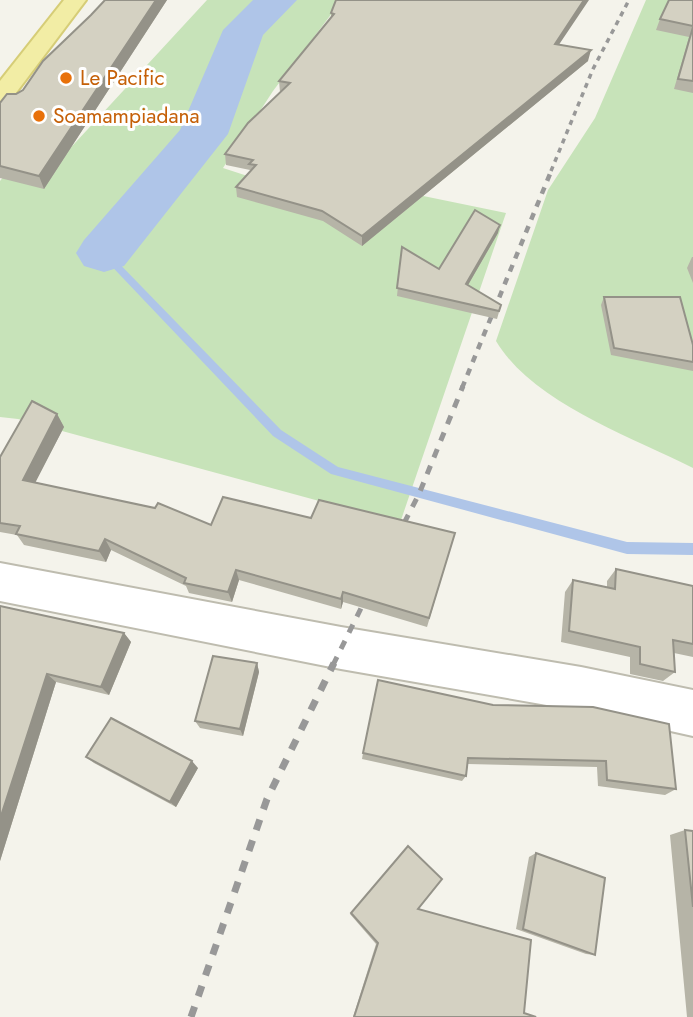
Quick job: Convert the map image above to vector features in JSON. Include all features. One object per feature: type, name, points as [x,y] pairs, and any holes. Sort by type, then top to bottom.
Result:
[{"type":"main road","points":[[2,92],[75,0]]},
{"type":"street","points":[[0,582],[341,648],[581,689],[693,713]]},
{"type":"green space","points":[[207,0],[342,0],[273,91],[223,168],[282,187],[399,191],[506,213],[400,523],[18,419],[0,417],[0,181],[17,160],[63,156]]},
{"type":"green space","points":[[646,0],[693,0],[693,468],[585,416],[558,400],[513,363],[496,341],[548,190],[595,118]]},
{"type":"building","points":[[105,0],[156,0],[39,176],[0,166],[0,103],[7,94],[16,94],[23,90],[43,61]]},
{"type":"building","points":[[336,0],[584,0],[555,44],[591,50],[362,236],[322,211],[236,187],[256,165],[249,164],[253,160],[225,154],[248,123],[290,83],[279,81],[334,14],[331,13]]},
{"type":"building","points":[[669,0],[693,0],[693,26],[660,19]]},
{"type":"building","points":[[693,27],[693,81],[678,79]]},
{"type":"building","points":[[475,210],[500,225],[466,284],[501,305],[499,311],[397,288],[402,247],[439,269]]},
{"type":"building","points":[[604,297],[680,297],[693,345],[693,362],[614,348]]},
{"type":"building","points":[[32,401],[57,414],[23,480],[155,508],[158,503],[211,525],[223,497],[311,518],[319,500],[455,533],[429,618],[343,592],[341,599],[236,570],[228,592],[184,583],[186,578],[105,539],[99,551],[16,534],[20,526],[0,523],[0,457]]},
{"type":"building","points":[[616,569],[693,586],[693,644],[673,640],[675,672],[640,664],[640,647],[569,631],[573,580],[615,589]]},
{"type":"building","points":[[0,606],[124,633],[101,687],[47,674],[0,819]]},
{"type":"building","points":[[213,656],[257,663],[240,729],[195,721]]},
{"type":"building","points":[[378,680],[493,705],[593,707],[669,724],[676,789],[607,780],[606,761],[468,758],[466,776],[363,753]]},
{"type":"building","points":[[111,718],[192,761],[170,802],[86,757]]},
{"type":"building","points":[[685,830],[693,831],[693,907]]},
{"type":"building","points":[[408,846],[442,879],[418,909],[531,940],[524,1013],[536,1017],[354,1017],[378,943],[351,913]]},
{"type":"building","points":[[536,853],[605,878],[595,955],[523,929]]},
{"type":"waterway","points":[[104,253],[203,134],[244,30],[277,0]]},
{"type":"waterway","points":[[104,253],[277,433],[335,471],[627,548],[693,549]]},
{"type":"railway","points":[[551,171],[593,69],[629,0]]},
{"type":"railway","points":[[462,388],[552,169]]},
{"type":"railway","points":[[396,539],[419,494],[463,386]]},
{"type":"railway","points":[[333,665],[369,592]]},
{"type":"railway","points":[[191,1017],[267,799],[334,663]]},
{"type":"place","name":"Le Pacific","points":[[66,78]]},
{"type":"place","name":"Soamampiadana","points":[[39,116]]}]
